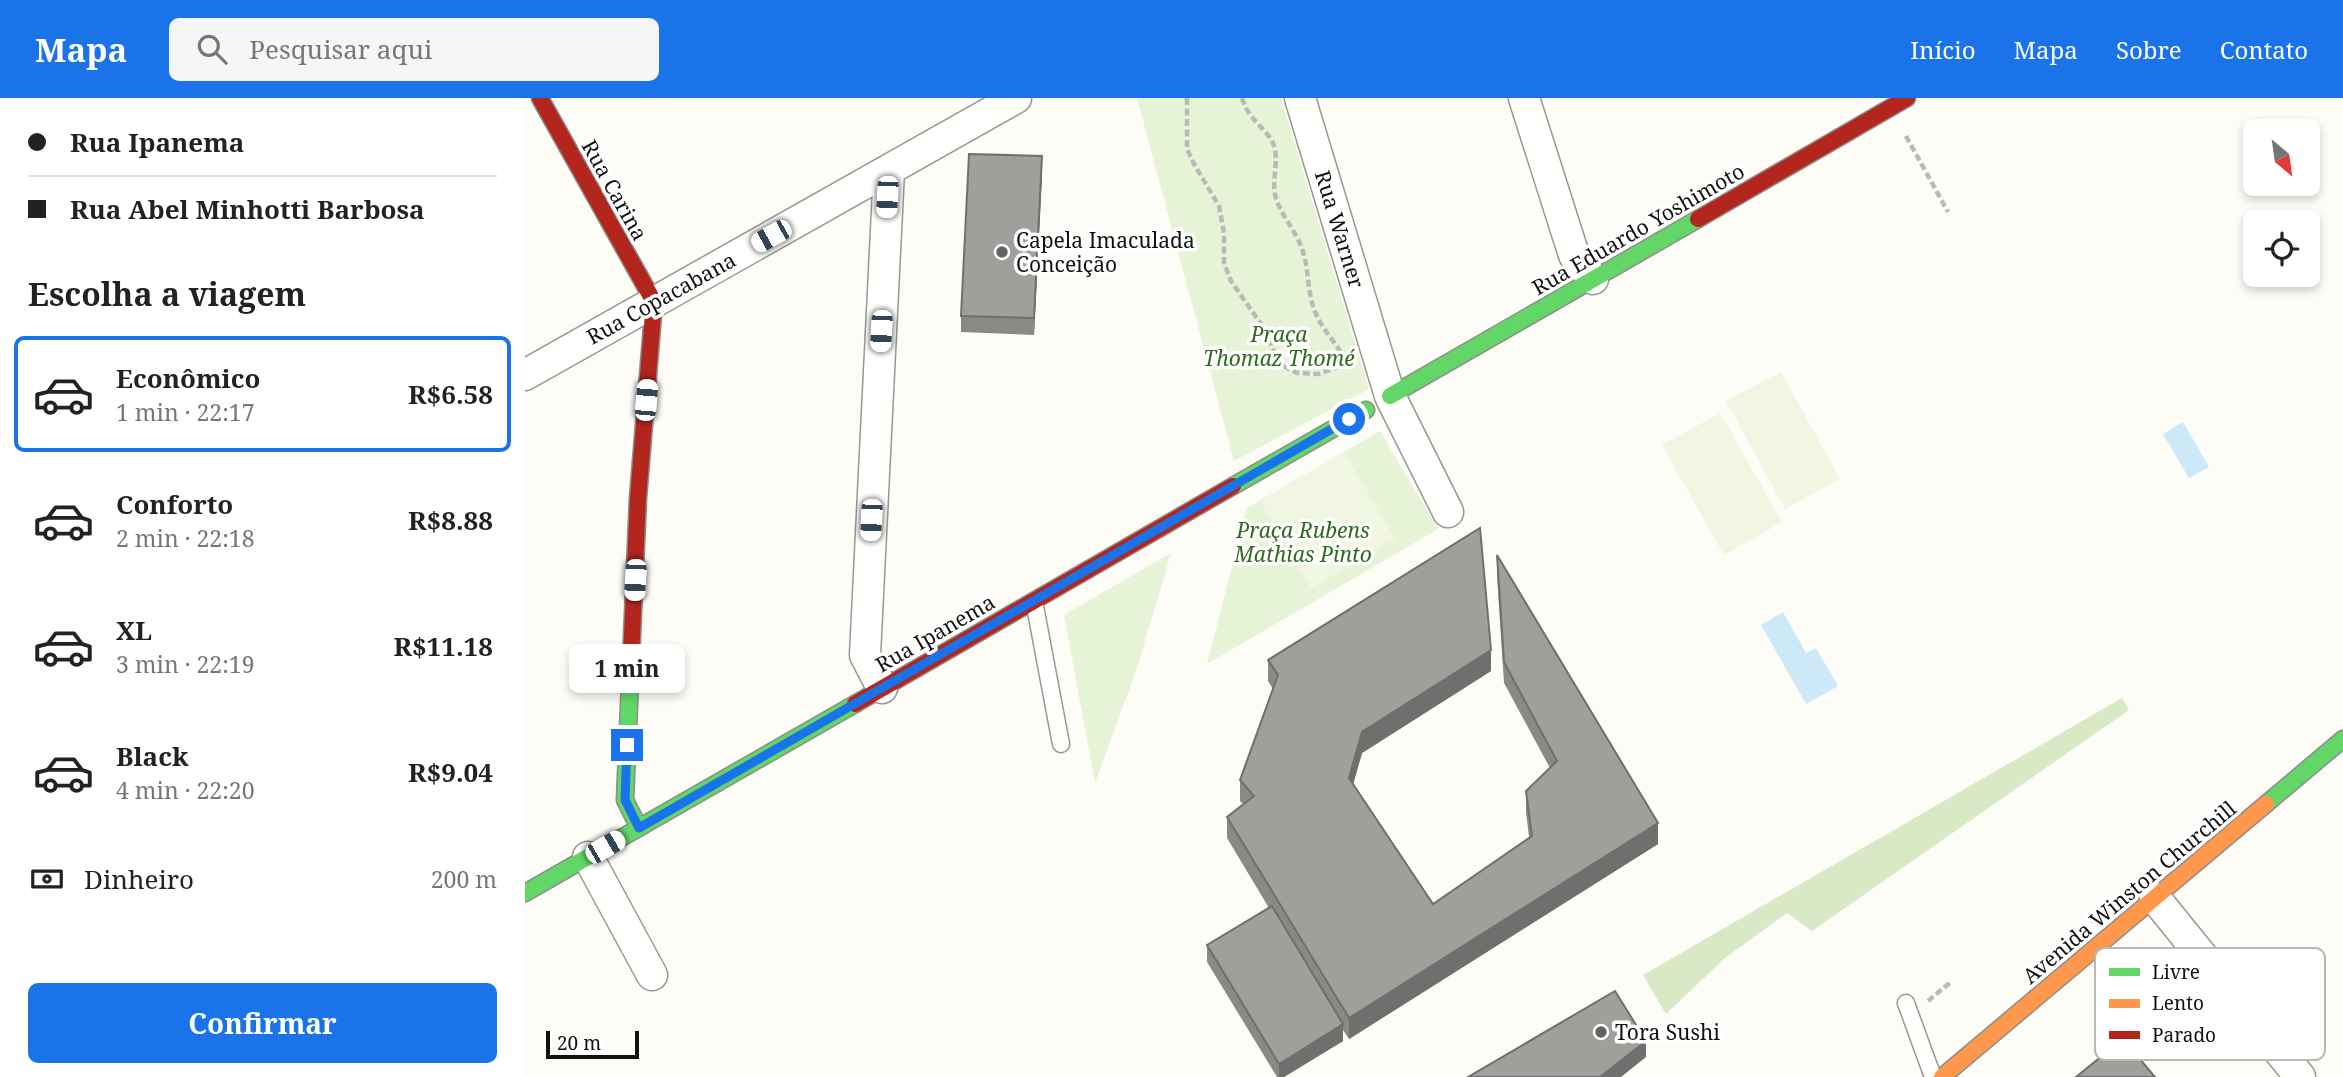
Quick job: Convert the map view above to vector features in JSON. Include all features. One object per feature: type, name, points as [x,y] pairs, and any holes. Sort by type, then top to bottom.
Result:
[{"type":"street","name":"Rua Carina","points":[[540,98],[654,302]]},
{"type":"street","name":"Rua Copacabana","points":[[525,375],[1016,98]]},
{"type":"street","name":"Rua Warner","points":[[1300,98],[1377,353],[1378,403],[1448,512]]},
{"type":"street","points":[[1524,98],[1574,255],[1593,279]]},
{"type":"street","name":"Rua Eduardo Yoshimoto","points":[[1378,403],[1907,98]]},
{"type":"street","points":[[882,688],[865,655],[889,170]]},
{"type":"street","points":[[639,828],[625,800],[638,498],[654,302]]},
{"type":"street","name":"Rua Ipanema","points":[[525,893],[1378,403]]},
{"type":"street","name":"Avenida Winston Churchill","points":[[2096,948],[2343,739]]},
{"type":"street","points":[[588,857],[652,975]]},
{"type":"street","points":[[2155,898],[2196,948]]},
{"type":"street","name":"Avenida Winston Churchill","points":[[1942,1077],[2095,948]]},
{"type":"street","points":[[2286,1060],[2300,1077]]},
{"type":"lane","points":[[1034,601],[1061,744]]},
{"type":"lane","points":[[1906,1003],[1933,1077]]},
{"type":"path","points":[[1187,98],[1188,149],[1219,206],[1224,233],[1224,263],[1231,281],[1261,324],[1280,364],[1297,373],[1318,374],[1377,353]]},
{"type":"path","points":[[1242,98],[1252,120],[1274,144],[1275,192],[1279,208],[1291,225],[1306,259],[1308,290],[1316,315],[1347,363]]},
{"type":"path","points":[[1890,108],[1948,212]]},
{"type":"green space","name":"Praça Thomaz Thomé","points":[[1137,98],[1281,98],[1369,389],[1234,461]]},
{"type":"green space","points":[[1781,372],[1840,479],[1785,509],[1726,401]]},
{"type":"green space","points":[[1720,413],[1782,522],[1724,555],[1662,445]]},
{"type":"green space","name":"Praça Rubens Mathias Pinto","points":[[1380,431],[1438,529],[1207,664],[1247,508]]},
{"type":"green space","points":[[1344,452],[1395,539],[1311,588],[1260,501]]},
{"type":"green space","name":"Praça Rubens Mathias Pinto","points":[[1171,553],[1138,665],[1095,783],[1064,615]]},
{"type":"green space","points":[[2122,698],[2129,710],[1812,931],[1787,913],[1725,958],[1666,1014],[1643,975]]},
{"type":"water","points":[[2183,422],[2209,467],[2189,478],[2163,434]]},
{"type":"water","points":[[1783,612],[1806,653],[1816,648],[1838,686],[1806,704],[1761,625]]},
{"type":"building","name":"Capela Imaculada Conceição","points":[[969,154],[1042,156],[1034,318],[961,316]]},
{"type":"building","points":[[1480,528],[1491,650],[1362,732],[1349,778],[1433,904],[1532,836],[1526,791],[1557,761],[1504,662],[1497,555],[1658,823],[1349,1018],[1227,817],[1254,796],[1240,780],[1278,675],[1268,660]]},
{"type":"building","points":[[1272,906],[1343,1024],[1279,1064],[1207,945]]},
{"type":"building","name":"Tora Sushi","points":[[1615,991],[1646,1041],[1600,1077],[1468,1077]]},
{"type":"building","points":[[2097,1060],[2141,1060],[2155,1077],[2076,1077]]},
{"type":"traffic: fast","points":[[1390,396],[1698,219]]},
{"type":"traffic: fast","points":[[1233,486],[1366,410]]},
{"type":"traffic: fast","points":[[631,659],[625,800],[639,828]]},
{"type":"traffic: fast","points":[[525,893],[855,704]]},
{"type":"traffic: fast","points":[[2266,804],[2343,739]]},
{"type":"traffic: slow","points":[[2095,948],[2266,804]]},
{"type":"traffic: slow","points":[[1942,1077],[2095,948]]},
{"type":"traffic: jam","points":[[540,98],[654,302],[638,498],[631,659]]},
{"type":"traffic: jam","points":[[1698,219],[1907,98]]},
{"type":"traffic: jam","points":[[855,704],[1233,486]]},
{"type":"place","name":"Capela Imaculada Conceição","points":[[1002,252]]},
{"type":"place","name":"Tora Sushi","points":[[1601,1032]]},
{"type":"route","points":[[627,745],[625,800],[639,828],[1349,419]]}]
